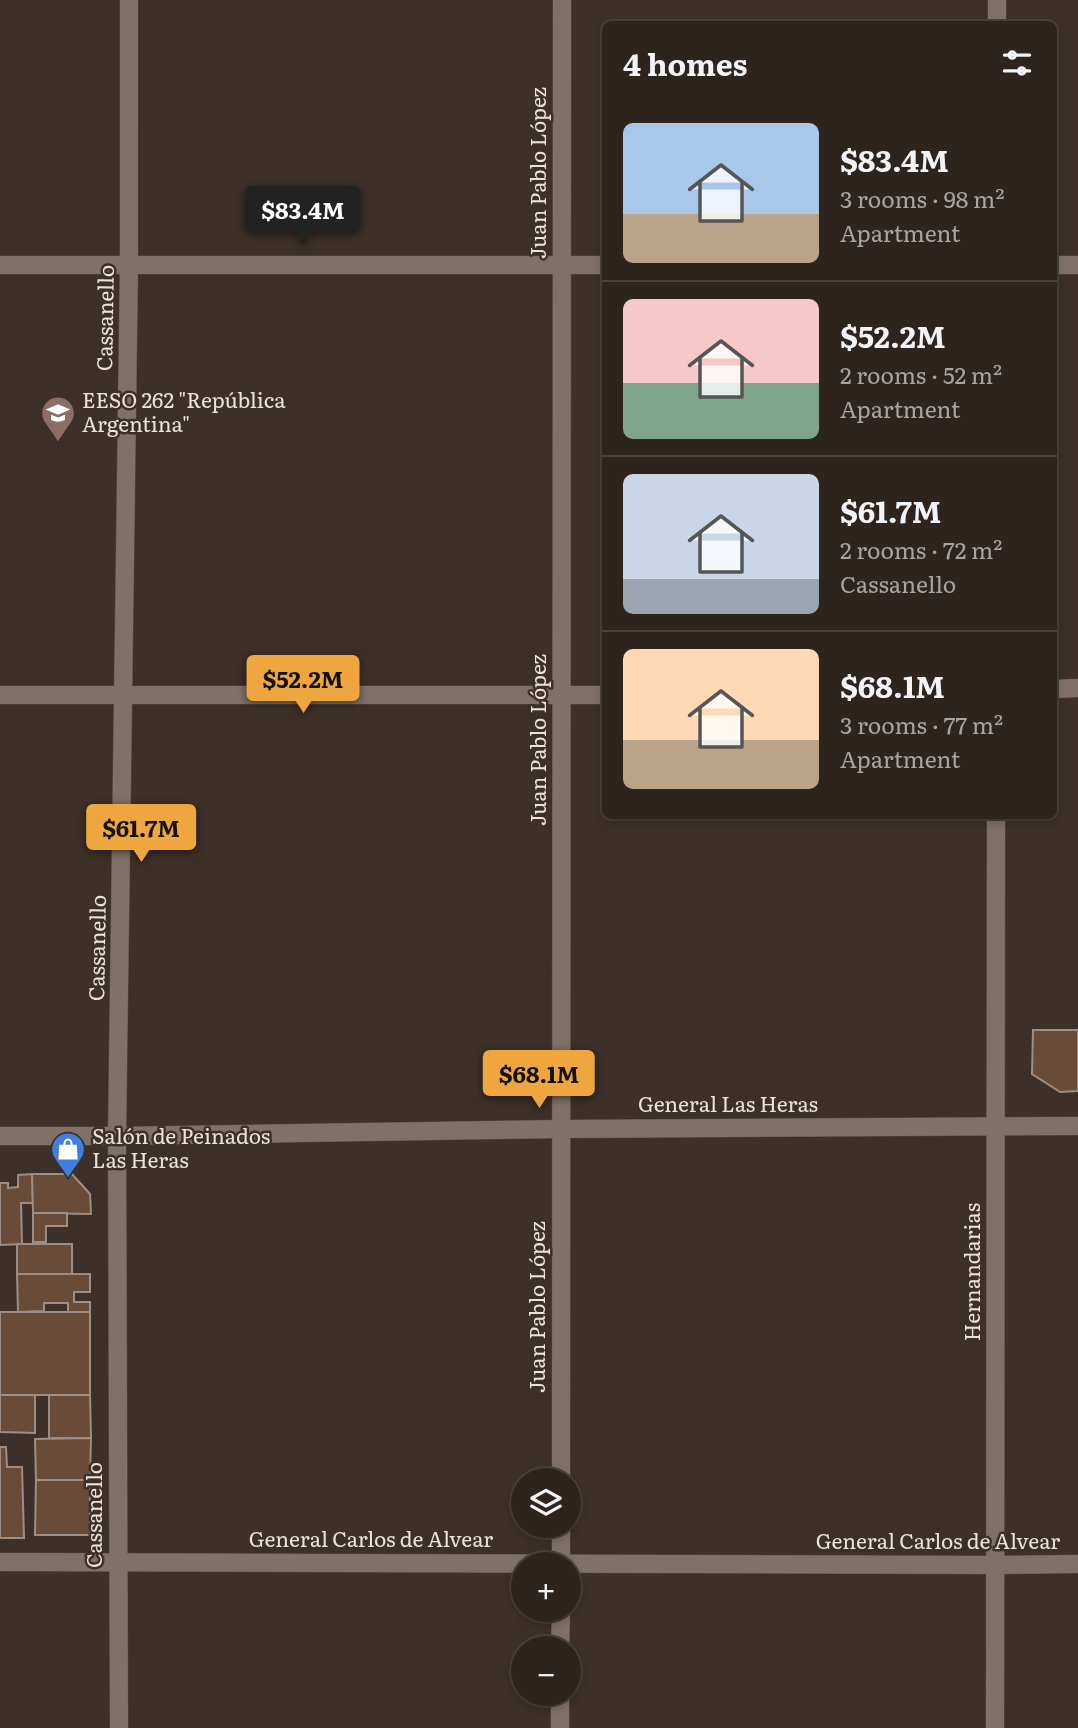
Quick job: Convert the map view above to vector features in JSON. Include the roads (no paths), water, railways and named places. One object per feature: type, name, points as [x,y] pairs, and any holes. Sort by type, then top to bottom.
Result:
[{"type":"street","name":"Cassanello","points":[[119,1728],[117,1136],[129,265],[129,0]]},
{"type":"street","name":"Juan Pablo López","points":[[561,1468],[562,0]]},
{"type":"street","points":[[997,0],[997,21]]},
{"type":"street","points":[[0,265],[602,265]]},
{"type":"street","points":[[1057,265],[1078,265]]},
{"type":"street","points":[[1057,688],[1078,688]]},
{"type":"street","points":[[0,695],[602,695]]},
{"type":"street","name":"Hernandarias","points":[[995,1728],[996,819]]},
{"type":"street","name":"General Las Heras","points":[[0,1136],[1078,1126]]},
{"type":"street","name":"General Carlos de Alvear","points":[[0,1562],[511,1564]]},
{"type":"street","name":"General Carlos de Alvear","points":[[581,1564],[1078,1564]]},
{"type":"street","points":[[560,1706],[560,1728]]},
{"type":"place","name":"EESO 262 \"República Argentina\"","points":[[58,443]]},
{"type":"place","name":"Salón de Peinados Las Heras","points":[[68,1179]]}]
